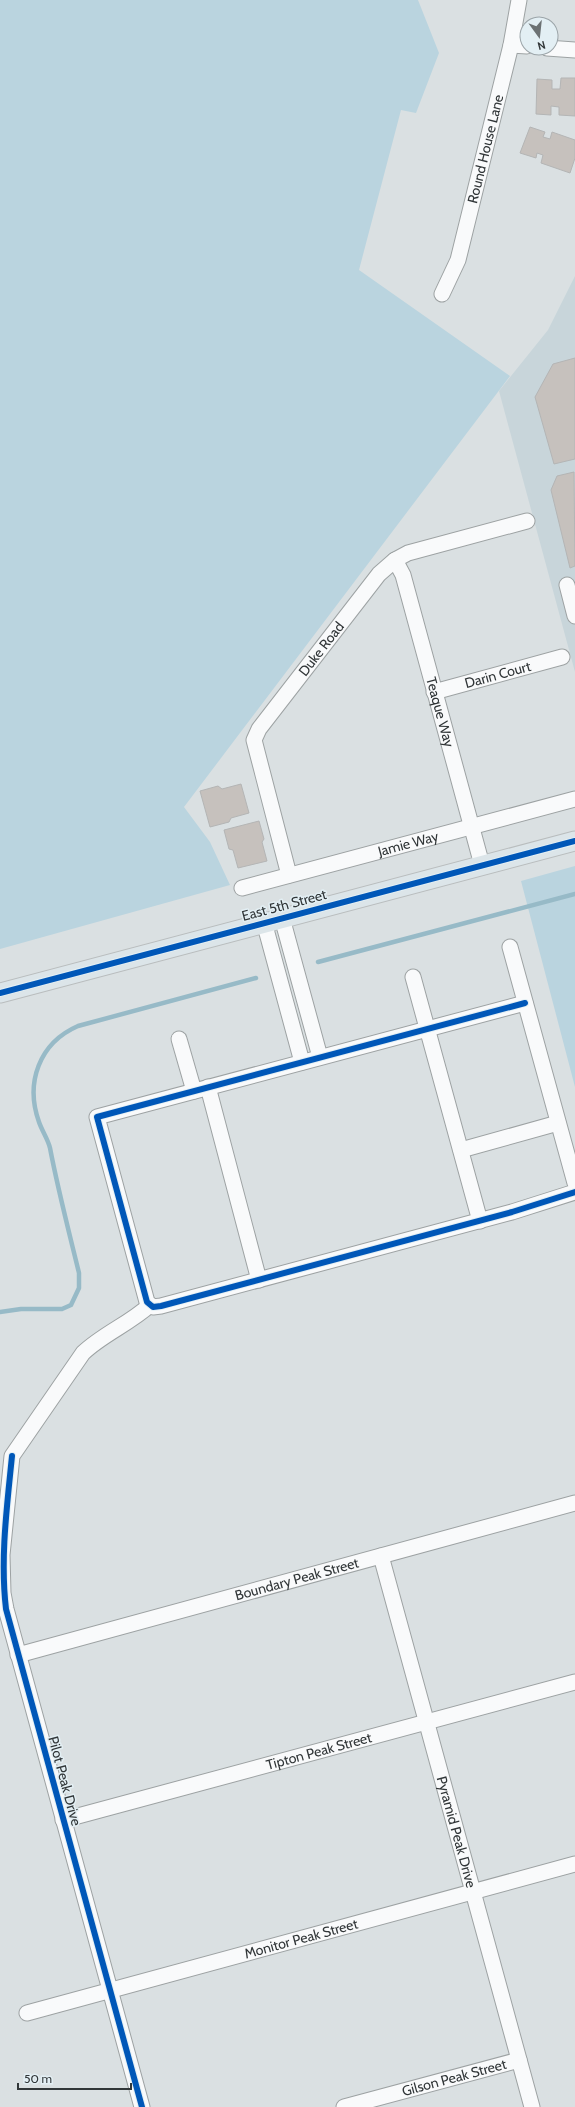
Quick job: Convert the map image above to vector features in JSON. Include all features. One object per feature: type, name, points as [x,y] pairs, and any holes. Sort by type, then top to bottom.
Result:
[{"type":"main road","name":"East 5th Street","points":[[0,993],[575,841]]},
{"type":"street","name":"Round House Lane","points":[[442,294],[458,260],[511,45],[519,0]]},
{"type":"street","points":[[511,45],[519,46]]},
{"type":"street","points":[[559,49],[575,50]]},
{"type":"street","name":"Duke Road","points":[[289,875],[254,740],[258,729],[379,574],[395,560],[408,552],[527,521]]},
{"type":"street","name":"Teaque Way","points":[[395,560],[403,575],[482,865]]},
{"type":"street","points":[[568,585],[575,616]]},
{"type":"street","name":"Darin Court","points":[[434,692],[562,657]]},
{"type":"street","name":"Jamie Way","points":[[242,888],[575,800]]},
{"type":"street","points":[[273,920],[309,1015],[320,1057]]},
{"type":"street","points":[[273,920],[290,1020],[302,1062]]},
{"type":"street","points":[[510,947],[575,1183]]},
{"type":"street","points":[[413,977],[480,1221]]},
{"type":"street","points":[[525,1002],[97,1117],[147,1302],[150,1306],[161,1306],[537,1206],[575,1192]]},
{"type":"street","points":[[290,1020],[309,1015]]},
{"type":"street","points":[[180,1039],[201,1089],[259,1280]]},
{"type":"street","points":[[460,1150],[558,1123]]},
{"type":"street","name":"Pilot Peak Drive","points":[[142,2107],[18,1655],[6,1609],[2,1576],[12,1456],[83,1353],[99,1340],[133,1319],[150,1306]]},
{"type":"street","name":"Boundary Peak Street","points":[[18,1655],[575,1503]]},
{"type":"street","name":"Pyramid Peak Drive","points":[[381,1556],[532,2107]]},
{"type":"street","name":"Tipton Peak Street","points":[[63,1820],[575,1682]]},
{"type":"street","name":"Monitor Peak Street","points":[[27,2013],[575,1864]]},
{"type":"street","name":"Gilson Peak Street","points":[[344,2107],[519,2060]]},
{"type":"shaded area","points":[[0,0],[418,0],[439,53],[416,113],[401,110],[359,270],[510,376],[184,807],[210,842],[230,885],[0,949]]},
{"type":"shaded area","points":[[575,276],[575,672],[499,391],[548,330]]},
{"type":"shaded area","points":[[575,866],[575,1087],[521,881]]},
{"type":"building","points":[[561,78],[575,78],[575,116],[559,115],[559,107],[551,106],[551,115],[536,114],[537,79],[552,80],[552,89],[560,89]]},
{"type":"building","points":[[530,127],[545,132],[543,137],[550,139],[552,132],[575,140],[575,158],[570,173],[541,163],[543,155],[537,153],[536,158],[520,153]]},
{"type":"building","points":[[575,358],[575,459],[554,464],[535,397],[553,364]]},
{"type":"building","points":[[574,472],[575,566],[570,568],[551,490],[557,476]]},
{"type":"building","points":[[241,784],[249,813],[231,818],[229,822],[210,827],[200,791],[218,786],[222,789]]},
{"type":"building","points":[[259,821],[264,839],[262,842],[267,861],[238,868],[233,850],[229,849],[224,830]]},
{"type":"waterway","points":[[318,962],[575,894]]},
{"type":"waterway","points":[[0,1312],[21,1309],[62,1309],[71,1305],[79,1288],[79,1273],[50,1148],[39,1122],[35,1107],[35,1079],[39,1066],[53,1043],[65,1033],[78,1026],[256,978]]},
{"type":"cycle path","points":[[0,993],[575,841]]},
{"type":"cycle path","points":[[525,1003],[97,1117],[147,1302],[153,1307],[512,1212],[575,1192]]},
{"type":"cycle path","points":[[12,1456],[6,1513],[4,1552],[4,1590],[6,1609],[142,2107]]}]
